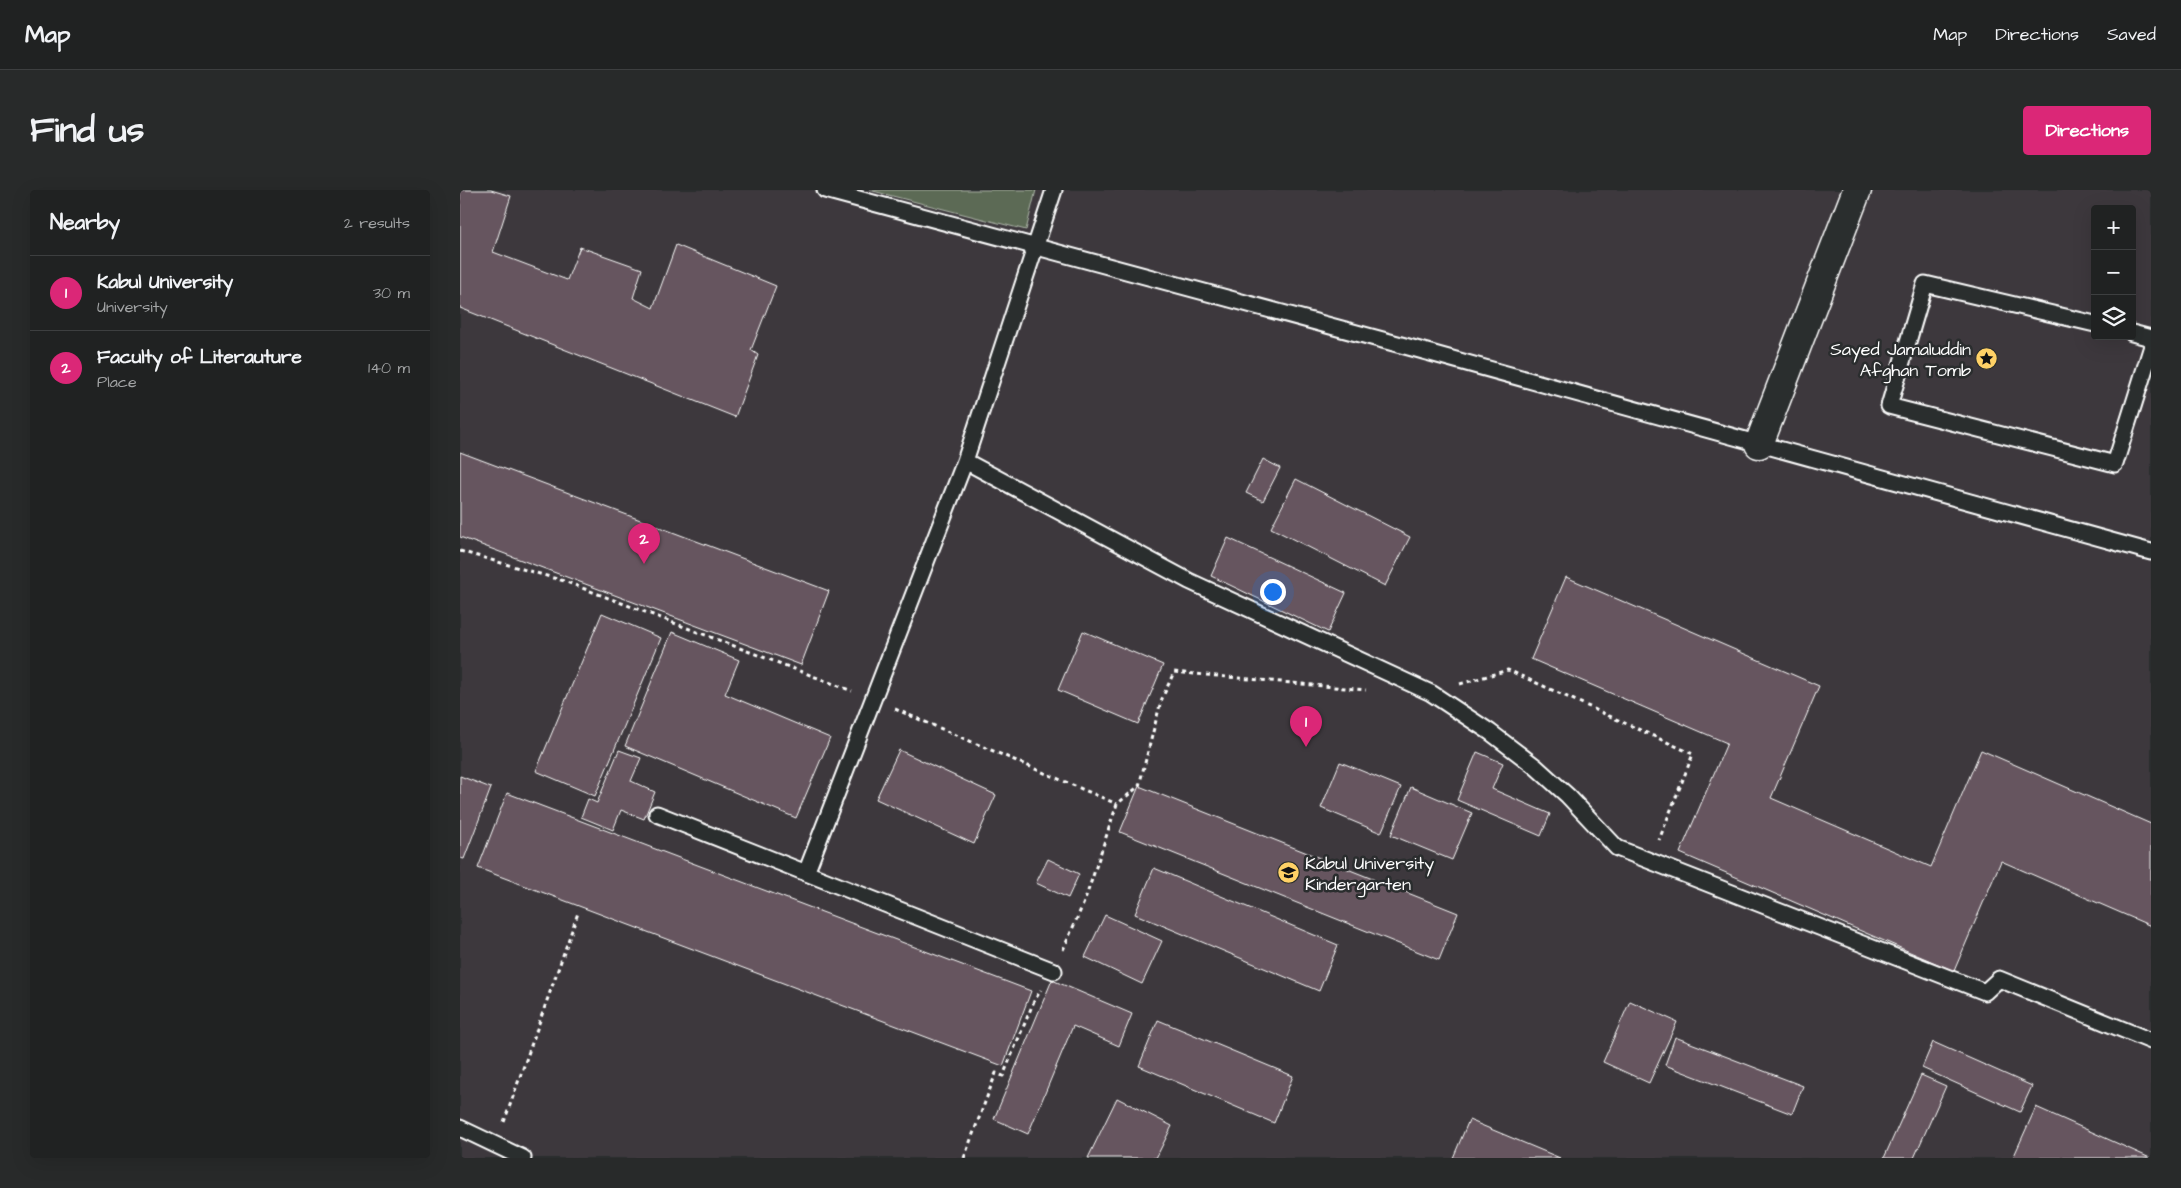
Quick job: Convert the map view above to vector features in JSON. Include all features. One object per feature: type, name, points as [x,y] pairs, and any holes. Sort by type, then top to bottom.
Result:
[{"type":"street","points":[[1759,444],[1857,190]]},
{"type":"lane","points":[[825,190],[1036,246],[2151,552]]},
{"type":"lane","points":[[806,873],[965,461],[1054,190]]},
{"type":"lane","points":[[2091,323],[1925,284],[1889,406],[2115,464],[2144,396],[2151,349]]},
{"type":"lane","points":[[2136,334],[2151,338]]},
{"type":"lane","points":[[965,461],[1189,581],[1431,693],[1490,732],[1536,767],[1568,796],[1617,848],[1985,992],[1999,979],[2151,1042]]},
{"type":"lane","points":[[657,814],[1054,971]]},
{"type":"lane","points":[[460,1128],[495,1147],[523,1158]]},
{"type":"path","points":[[460,551],[564,581],[873,699],[1117,804]]},
{"type":"path","points":[[1431,693],[1508,670],[1693,754],[1650,862]]},
{"type":"path","points":[[964,1158],[996,1073],[1003,1076],[1034,1001],[1054,971],[1085,900],[1117,804],[1139,786],[1161,701],[1174,672],[1368,690]]},
{"type":"path","points":[[495,1147],[578,913]]},
{"type":"shaded area","points":[[460,190],[2151,190],[2151,1158],[460,1158]]},
{"type":"green space","points":[[869,190],[1036,190],[1026,230]]},
{"type":"building","points":[[460,190],[491,190],[511,196],[493,252],[567,280],[580,247],[642,269],[633,298],[653,308],[676,245],[776,286],[751,350],[758,355],[735,417],[460,308]]},
{"type":"building","points":[[460,452],[829,591],[801,665],[460,537]]},
{"type":"building","points":[[1263,459],[1280,468],[1263,501],[1246,493]]},
{"type":"building","points":[[1296,479],[1410,537],[1385,586],[1271,528]]},
{"type":"building","points":[[1228,538],[1346,593],[1328,632],[1211,576]]},
{"type":"building","points":[[1566,577],[1819,686],[1771,798],[1931,867],[1981,750],[2151,824],[2151,926],[2001,861],[1954,971],[1680,853],[1727,743],[1531,659]]},
{"type":"building","points":[[602,613],[661,638],[595,796],[536,771]]},
{"type":"building","points":[[1083,631],[1163,665],[1138,724],[1058,690]]},
{"type":"building","points":[[672,632],[739,660],[725,694],[830,738],[796,818],[625,746]]},
{"type":"building","points":[[619,750],[641,758],[631,781],[655,792],[644,819],[621,810],[613,830],[581,817],[588,799],[597,803]]},
{"type":"building","points":[[899,750],[996,795],[974,844],[876,799]]},
{"type":"building","points":[[1477,752],[1503,763],[1492,789],[1550,814],[1541,836],[1457,800]]},
{"type":"building","points":[[1340,762],[1401,787],[1381,833],[1321,808]]},
{"type":"building","points":[[460,776],[491,788],[464,859],[460,858]]},
{"type":"building","name":"Kabul University Kindergarten","points":[[1139,786],[1458,913],[1439,960],[1120,832]]},
{"type":"building","points":[[1411,787],[1472,813],[1452,860],[1391,835]]},
{"type":"building","points":[[507,793],[1031,991],[1003,1066],[478,868]]},
{"type":"building","points":[[1048,859],[1079,874],[1068,898],[1036,883]]},
{"type":"building","points":[[1154,868],[1338,945],[1319,991],[1135,914]]},
{"type":"building","points":[[1105,915],[1162,941],[1142,984],[1085,957]]},
{"type":"building","points":[[1052,980],[1132,1014],[1119,1046],[1073,1026],[1028,1134],[994,1119]]},
{"type":"building","points":[[1630,1001],[1677,1022],[1649,1083],[1603,1062]]},
{"type":"building","points":[[1158,1020],[1293,1076],[1274,1123],[1139,1066]]},
{"type":"building","points":[[1675,1037],[1803,1086],[1792,1114],[1665,1065]]},
{"type":"building","points":[[1933,1042],[2032,1086],[2020,1112],[1922,1068]]},
{"type":"building","points":[[1921,1075],[1946,1086],[1914,1158],[1884,1158]]},
{"type":"building","points":[[1117,1098],[1172,1126],[1156,1158],[1088,1158]]},
{"type":"building","points":[[2036,1107],[2150,1158],[2013,1158]]},
{"type":"building","points":[[1469,1120],[1560,1158],[1453,1158]]},
{"type":"place","name":"Sayed Jamaluddin Afghan Tomb","points":[[1987,359]]},
{"type":"place","name":"Faculty of Literauture","points":[[644,564]]},
{"type":"place","name":"Kabul University","points":[[1306,747]]},
{"type":"place","name":"Kabul University Kindergarten","points":[[1289,873]]}]
